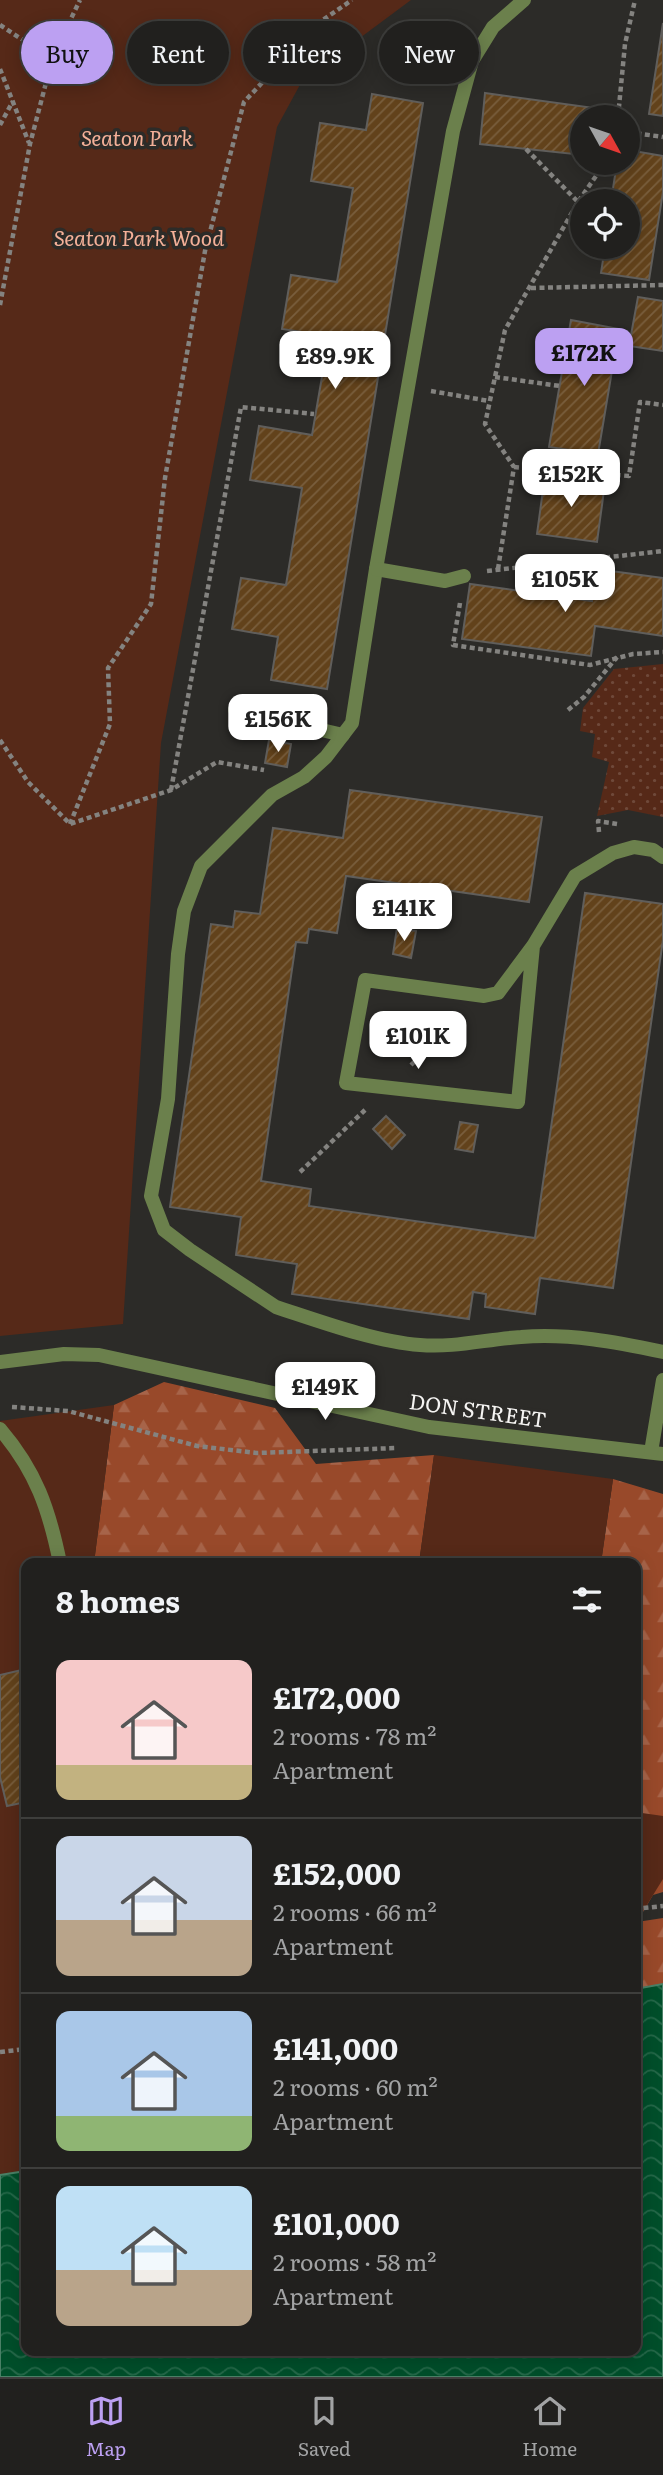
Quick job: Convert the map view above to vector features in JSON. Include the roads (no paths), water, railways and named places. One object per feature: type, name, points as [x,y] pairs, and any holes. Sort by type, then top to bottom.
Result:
[{"type":"street","points":[[524,0],[493,27],[472,61],[453,131],[376,569],[352,723],[326,757],[304,777],[272,794],[201,866],[184,911],[178,954],[168,1099],[151,1196],[164,1230],[276,1307],[376,1337],[420,1345],[471,1344],[519,1337],[555,1336],[620,1342],[663,1352]]},
{"type":"street","points":[[376,569],[445,581],[464,576]]},
{"type":"street","points":[[235,710],[343,735]]},
{"type":"street","points":[[533,946],[518,1102],[346,1083],[365,980],[484,996],[498,993],[533,946],[575,876],[613,853],[634,847],[653,850],[663,857]]},
{"type":"street","name":"DON STREET","points":[[0,1362],[64,1354],[99,1354],[429,1427],[657,1453]]},
{"type":"street","points":[[657,1453],[663,1380]]},
{"type":"street","points":[[0,1429],[19,1451],[34,1479],[51,1518],[59,1558]]},
{"type":"water","points":[[663,1984],[663,2377],[0,2377],[0,2175],[21,2172],[21,2356],[641,2356],[641,1988]]},
{"type":"park label","name":"Seaton Park","points":[[137,136]]},
{"type":"park label","name":"Seaton Park Wood","points":[[139,236]]}]
